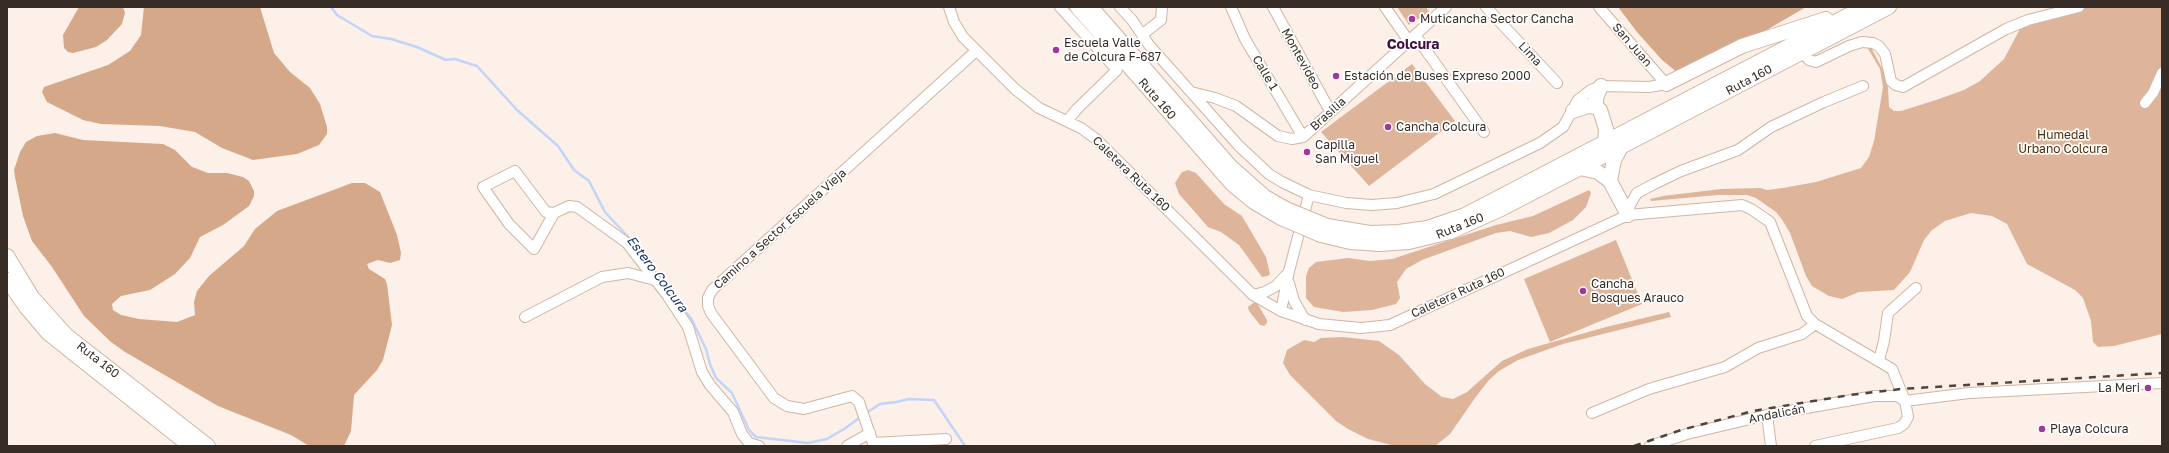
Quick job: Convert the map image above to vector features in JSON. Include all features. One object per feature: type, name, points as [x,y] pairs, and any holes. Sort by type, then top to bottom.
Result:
[{"type":"highway","name":"Ruta 160","points":[[1077,7],[1232,184],[1254,202],[1281,211],[1350,242],[1379,244],[1409,242],[1436,236],[1500,209],[1622,147],[1889,7]]},
{"type":"highway","name":"Ruta 160","points":[[1091,7],[1231,167],[1281,211]]},
{"type":"highway","points":[[1666,84],[1742,46],[1820,21],[1854,7]]},
{"type":"highway","name":"Ruta 160","points":[[1324,230],[1384,233],[1413,231],[1440,225],[1477,210],[1864,7]]},
{"type":"highway","points":[[1596,107],[1596,98],[1601,86]]},
{"type":"highway","points":[[1573,111],[1583,107],[1596,107],[1600,110],[1606,130],[1605,142]]},
{"type":"highway","points":[[1610,182],[1614,160],[1622,147]]},
{"type":"highway","points":[[1580,168],[1598,172],[1610,182],[1628,215]]},
{"type":"highway","name":"Ruta 160","points":[[7,256],[32,297],[66,335],[208,446]]},
{"type":"highway","name":"Ruta 160","points":[[7,280],[33,316],[61,344],[190,446]]},
{"type":"street","name":"Caletera Ruta 160","points":[[949,7],[958,30],[976,51],[1031,102],[1088,132],[1100,142],[1254,294],[1281,311],[1305,320],[1347,328],[1390,325],[1628,215],[1742,205],[1751,209],[1770,222],[1802,309],[1807,316],[1815,324],[1879,360],[1892,369],[1905,401],[1908,417],[1904,424],[1898,428],[1815,446]]},
{"type":"street","points":[[1060,7],[1117,70],[1077,109],[1067,122]]},
{"type":"street","points":[[1120,7],[1143,34],[1149,45],[1259,165],[1282,182],[1309,195],[1346,203],[1372,205],[1397,203],[1422,198],[1446,189],[1547,140],[1563,127],[1582,96],[1601,86],[1649,87],[1666,84]]},
{"type":"street","points":[[1143,34],[1161,20],[1162,7]]},
{"type":"street","name":"Calle 1","points":[[1231,7],[1251,51],[1303,137]]},
{"type":"street","name":"Montevideo","points":[[1273,7],[1330,111]]},
{"type":"street","points":[[1385,7],[1412,37],[1484,132]]},
{"type":"street","name":"Brasilia","points":[[1191,92],[1215,98],[1236,106],[1278,136],[1292,139],[1303,137],[1446,7]]},
{"type":"street","name":"Lima","points":[[1486,7],[1557,83]]},
{"type":"street","name":"San Juan","points":[[1599,7],[1666,84]]},
{"type":"street","points":[[1802,52],[1809,60],[1816,62],[1849,46],[1862,42],[1873,43],[1880,46],[1885,54],[1891,81],[1896,86],[1903,87],[2006,29],[2028,20],[2079,7]]},
{"type":"street","name":"Camino a Sector Escuela Vieja","points":[[870,433],[859,402],[852,396],[840,398],[810,408],[798,409],[778,401],[711,314],[708,306],[708,298],[712,290],[976,51]]},
{"type":"street","points":[[2145,103],[2153,93],[2162,73]]},
{"type":"street","points":[[1628,215],[1630,205],[1637,194],[1654,184],[1681,171],[1738,150],[1771,127],[1824,102],[1863,86]]},
{"type":"street","points":[[554,213],[534,249],[509,224],[483,187],[515,171],[546,212],[554,213],[569,206],[577,207],[627,243],[688,327],[702,372],[710,385],[733,412],[742,434],[748,443],[759,446]]},
{"type":"street","points":[[1281,311],[1289,271],[1309,195]]},
{"type":"street","points":[[1254,294],[1265,292],[1276,286],[1289,271]]},
{"type":"street","points":[[1289,271],[1290,286],[1294,301],[1305,320]]},
{"type":"street","points":[[525,317],[602,277],[628,273],[655,280]]},
{"type":"street","points":[[1879,360],[1884,341],[1888,313],[1916,288]]},
{"type":"street","points":[[1592,413],[1649,389],[1725,367],[1758,348],[1802,334],[1815,324]]},
{"type":"street","points":[[1905,401],[1969,393],[2162,383]]},
{"type":"street","name":"Andalicán","points":[[1650,446],[1687,434],[1767,415],[1874,396],[1897,396],[1905,401]]},
{"type":"street","points":[[1767,415],[1771,446]]},
{"type":"street","points":[[847,446],[870,433],[874,445],[946,439]]},
{"type":"green space","name":"Muticancha Sector Cancha","points":[[1397,7],[1426,7],[1429,12],[1409,25]]},
{"type":"green space","name":"Humedal Urbano Colcura","points":[[2071,7],[2162,7],[2162,334],[2114,346],[2098,347],[2093,342],[2091,321],[2083,298],[2075,290],[2027,264],[2007,224],[1992,216],[1971,213],[1945,221],[1932,230],[1924,240],[1910,272],[1894,290],[1859,292],[1842,299],[1829,296],[1812,286],[1806,276],[1790,233],[1783,221],[1776,212],[1756,198],[1747,195],[1718,195],[1651,201],[1650,199],[1721,189],[1760,188],[1767,190],[1783,188],[1816,182],[1861,168],[1869,157],[1874,141],[1883,87],[1880,69],[1863,40],[1866,38],[1884,72],[1888,87],[1889,107],[1894,111],[1901,111],[1964,90],[1980,81],[2004,59],[2021,27]]},
{"type":"green space","name":"Cancha Colcura","points":[[1412,64],[1455,121],[1369,186],[1321,132]]},
{"type":"green space","points":[[1188,170],[1196,173],[1224,204],[1242,216],[1266,257],[1270,274],[1268,276],[1262,277],[1239,245],[1221,232],[1208,227],[1179,194],[1175,183],[1182,172]]},
{"type":"green space","points":[[1589,190],[1591,193],[1586,207],[1573,220],[1549,233],[1531,237],[1510,231],[1496,233],[1422,260],[1406,269],[1397,282],[1400,298],[1396,304],[1372,310],[1343,312],[1314,307],[1306,298],[1306,276],[1309,268],[1316,262],[1348,258],[1370,261],[1392,259],[1496,225],[1533,216]]},
{"type":"green space","name":"Cancha Bosques Arauco","points":[[1616,240],[1642,304],[1550,342],[1524,279]]},
{"type":"green space","points":[[1253,303],[1257,303],[1267,320],[1267,323],[1264,326],[1260,325],[1249,311],[1248,307]]},
{"type":"green space","points":[[1669,312],[1671,317],[1563,344],[1518,360],[1499,371],[1489,380],[1450,434],[1435,446],[1395,446],[1368,439],[1348,429],[1336,421],[1290,375],[1283,363],[1287,350],[1304,340],[1314,342],[1321,338],[1343,337],[1379,341],[1399,355],[1425,384],[1442,397],[1453,399],[1467,392],[1502,361],[1528,349],[1606,327]]},
{"type":"shaded area","points":[[79,7],[123,7],[125,13],[122,24],[107,40],[96,47],[73,53],[68,52],[64,48],[63,35]]},
{"type":"shaded area","points":[[144,7],[260,7],[274,53],[290,72],[310,88],[320,104],[327,127],[327,134],[319,145],[297,154],[253,160],[222,148],[195,132],[160,126],[101,124],[83,120],[47,102],[42,92],[44,87],[108,65],[130,51],[141,35]]},
{"type":"shaded area","points":[[1618,7],[1806,7],[1765,31],[1677,72],[1662,60],[1637,32]]},
{"type":"shaded area","points":[[55,133],[83,140],[163,144],[175,150],[192,167],[208,173],[227,173],[243,177],[249,181],[254,191],[254,196],[249,206],[223,225],[200,237],[190,258],[175,274],[150,290],[121,296],[112,304],[113,310],[121,315],[139,319],[177,322],[195,315],[194,302],[197,291],[209,276],[244,246],[255,229],[277,211],[352,183],[365,183],[380,192],[397,235],[401,253],[400,260],[390,263],[378,260],[367,264],[369,269],[385,279],[387,284],[392,325],[383,360],[377,370],[354,395],[351,431],[344,446],[309,446],[291,435],[218,406],[125,352],[111,342],[84,316],[52,267],[32,241],[23,216],[15,177],[14,170],[20,152],[26,142],[37,136]]},
{"type":"waterway","name":"Estero Colcura","points":[[331,7],[337,15],[372,36],[391,39],[417,47],[446,60],[455,59],[477,66],[517,110],[558,146],[574,170],[589,181],[605,212],[631,240]]},
{"type":"waterway","name":"Estero Colcura","points":[[677,302],[691,318],[706,349],[716,378],[732,393],[749,430],[756,437],[808,443],[827,439],[862,416]]},
{"type":"waterway","name":"Estero Colcura","points":[[866,413],[880,404],[909,399],[934,400],[965,446]]},
{"type":"railway","points":[[1634,446],[1681,430],[1753,411],[1850,395],[1901,389],[2162,373]]},
{"type":"place","name":"Muticancha Sector Cancha","points":[[1412,19]]},
{"type":"place","name":"Escuela Valle de Colcura F-687","points":[[1056,50]]},
{"type":"place","name":"Estación de Buses Expreso 2000","points":[[1336,76]]},
{"type":"place","name":"Cancha Colcura","points":[[1388,127]]},
{"type":"place","name":"Capilla San Miguel","points":[[1307,152]]},
{"type":"place","name":"Cancha Bosques Arauco","points":[[1583,291]]},
{"type":"place","name":"La Meri","points":[[2148,388]]},
{"type":"place","name":"Playa Colcura","points":[[2042,429]]},
{"type":"district","name":"Colcura","points":[[1413,45]]}]
